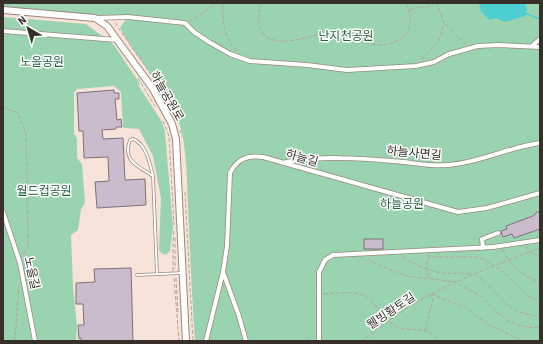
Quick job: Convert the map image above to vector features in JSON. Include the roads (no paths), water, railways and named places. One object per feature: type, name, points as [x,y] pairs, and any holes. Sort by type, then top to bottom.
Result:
[{"type":"street","points":[[3,10],[95,18],[128,17],[185,23],[194,32],[230,54],[250,61],[347,70],[416,66],[434,62],[449,54],[470,48],[498,45],[540,47]]},
{"type":"street","name":"하늘공원로","points":[[95,18],[107,26],[153,89],[172,124],[176,139],[186,341]]},
{"type":"street","points":[[3,30],[117,40]]},
{"type":"street","points":[[532,46],[540,39]]},
{"type":"street","name":"하늘사면길","points":[[284,163],[305,159],[345,158],[448,166],[540,143]]},
{"type":"street","name":"하늘길","points":[[206,341],[223,272],[227,246],[230,173],[234,165],[243,158],[252,156],[263,157],[458,212],[487,208],[540,193]]},
{"type":"street","name":"노을길","points":[[3,212],[20,263],[35,341]]},
{"type":"street","points":[[483,248],[482,239],[498,233]]},
{"type":"street","points":[[319,341],[319,272],[325,260],[333,255],[483,248],[540,240]]},
{"type":"street","points":[[223,272],[246,341]]},
{"type":"lane","points":[[153,176],[130,161],[127,152],[130,140],[137,140],[143,148],[149,160],[153,176],[158,274]]},
{"type":"lane","points":[[137,275],[183,273]]},
{"type":"water","points":[[479,3],[523,3],[526,5],[527,10],[525,16],[505,22],[496,18],[490,20],[481,12]]},
{"type":"waterway","points":[[525,13],[540,19]]},
{"type":"park label","name":"난지천공원","points":[[346,36]]},
{"type":"park label","name":"노을공원","points":[[42,62]]},
{"type":"park label","name":"월드컵공원","points":[[44,191]]},
{"type":"park label","name":"하늘공원","points":[[402,204]]}]
